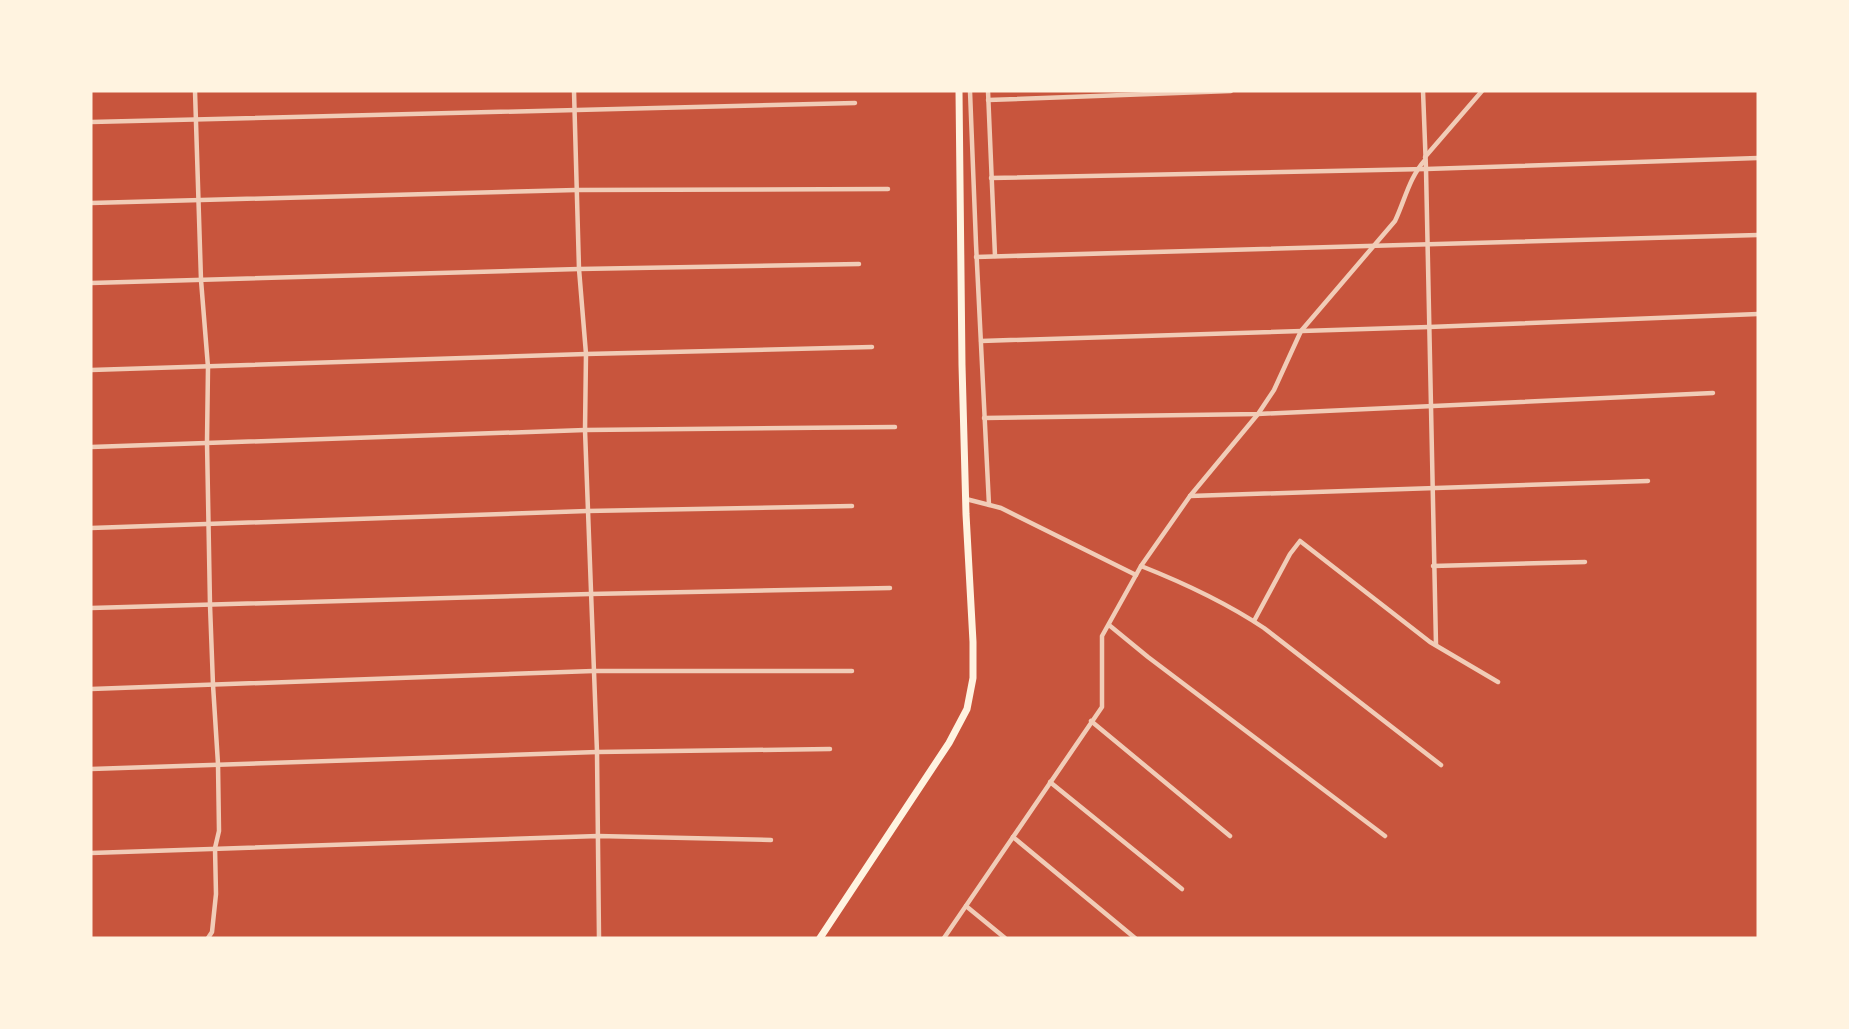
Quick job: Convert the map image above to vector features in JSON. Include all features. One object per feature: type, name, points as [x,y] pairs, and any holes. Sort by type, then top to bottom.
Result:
[{"type":"highway","points":[[820,938],[949,742],[967,710],[973,678],[962,365],[959,91]]},
{"type":"street","points":[[195,91],[201,280],[208,367],[207,442],[210,604],[218,764],[219,831],[215,848],[216,894],[212,932],[208,938]]},
{"type":"street","points":[[574,91],[579,268],[586,354],[585,430],[597,752],[599,938]]},
{"type":"street","points":[[970,91],[976,256],[989,505]]},
{"type":"street","points":[[988,91],[995,256]]},
{"type":"street","points":[[988,100],[1231,91]]},
{"type":"street","points":[[1423,91],[1436,645]]},
{"type":"street","points":[[944,938],[1102,707],[1102,636],[1141,566],[1190,496],[1258,414],[1274,390],[1302,331],[1395,221],[1402,207],[1409,182],[1416,169],[1482,91]]},
{"type":"street","points":[[91,122],[856,103]]},
{"type":"street","points":[[992,178],[1426,169],[1758,158]]},
{"type":"street","points":[[91,204],[576,190],[888,189]]},
{"type":"street","points":[[976,256],[1758,235]]},
{"type":"street","points":[[91,283],[579,268],[859,264]]},
{"type":"street","points":[[980,341],[1429,327],[1758,314]]},
{"type":"street","points":[[91,370],[872,347]]},
{"type":"street","points":[[984,418],[1258,414],[1713,393]]},
{"type":"street","points":[[91,446],[585,430],[894,427]]},
{"type":"street","points":[[1190,496],[1648,481]]},
{"type":"street","points":[[966,499],[1001,508],[1136,575]]},
{"type":"street","points":[[91,528],[587,511],[852,506]]},
{"type":"street","points":[[1254,621],[1290,554],[1300,541],[1436,645],[1498,682]]},
{"type":"street","points":[[1433,566],[1585,562]]},
{"type":"street","points":[[1141,566],[1189,586],[1234,608],[1254,621],[1441,765]]},
{"type":"street","points":[[91,608],[590,594],[890,588]]},
{"type":"street","points":[[1109,625],[1148,657],[1384,836]]},
{"type":"street","points":[[91,689],[593,671],[852,671]]},
{"type":"street","points":[[1091,721],[1230,836]]},
{"type":"street","points":[[91,769],[597,752],[830,749]]},
{"type":"street","points":[[1050,782],[1182,890]]},
{"type":"street","points":[[91,853],[598,836],[771,840]]},
{"type":"street","points":[[1014,837],[1135,938]]},
{"type":"street","points":[[966,906],[1005,938]]}]
